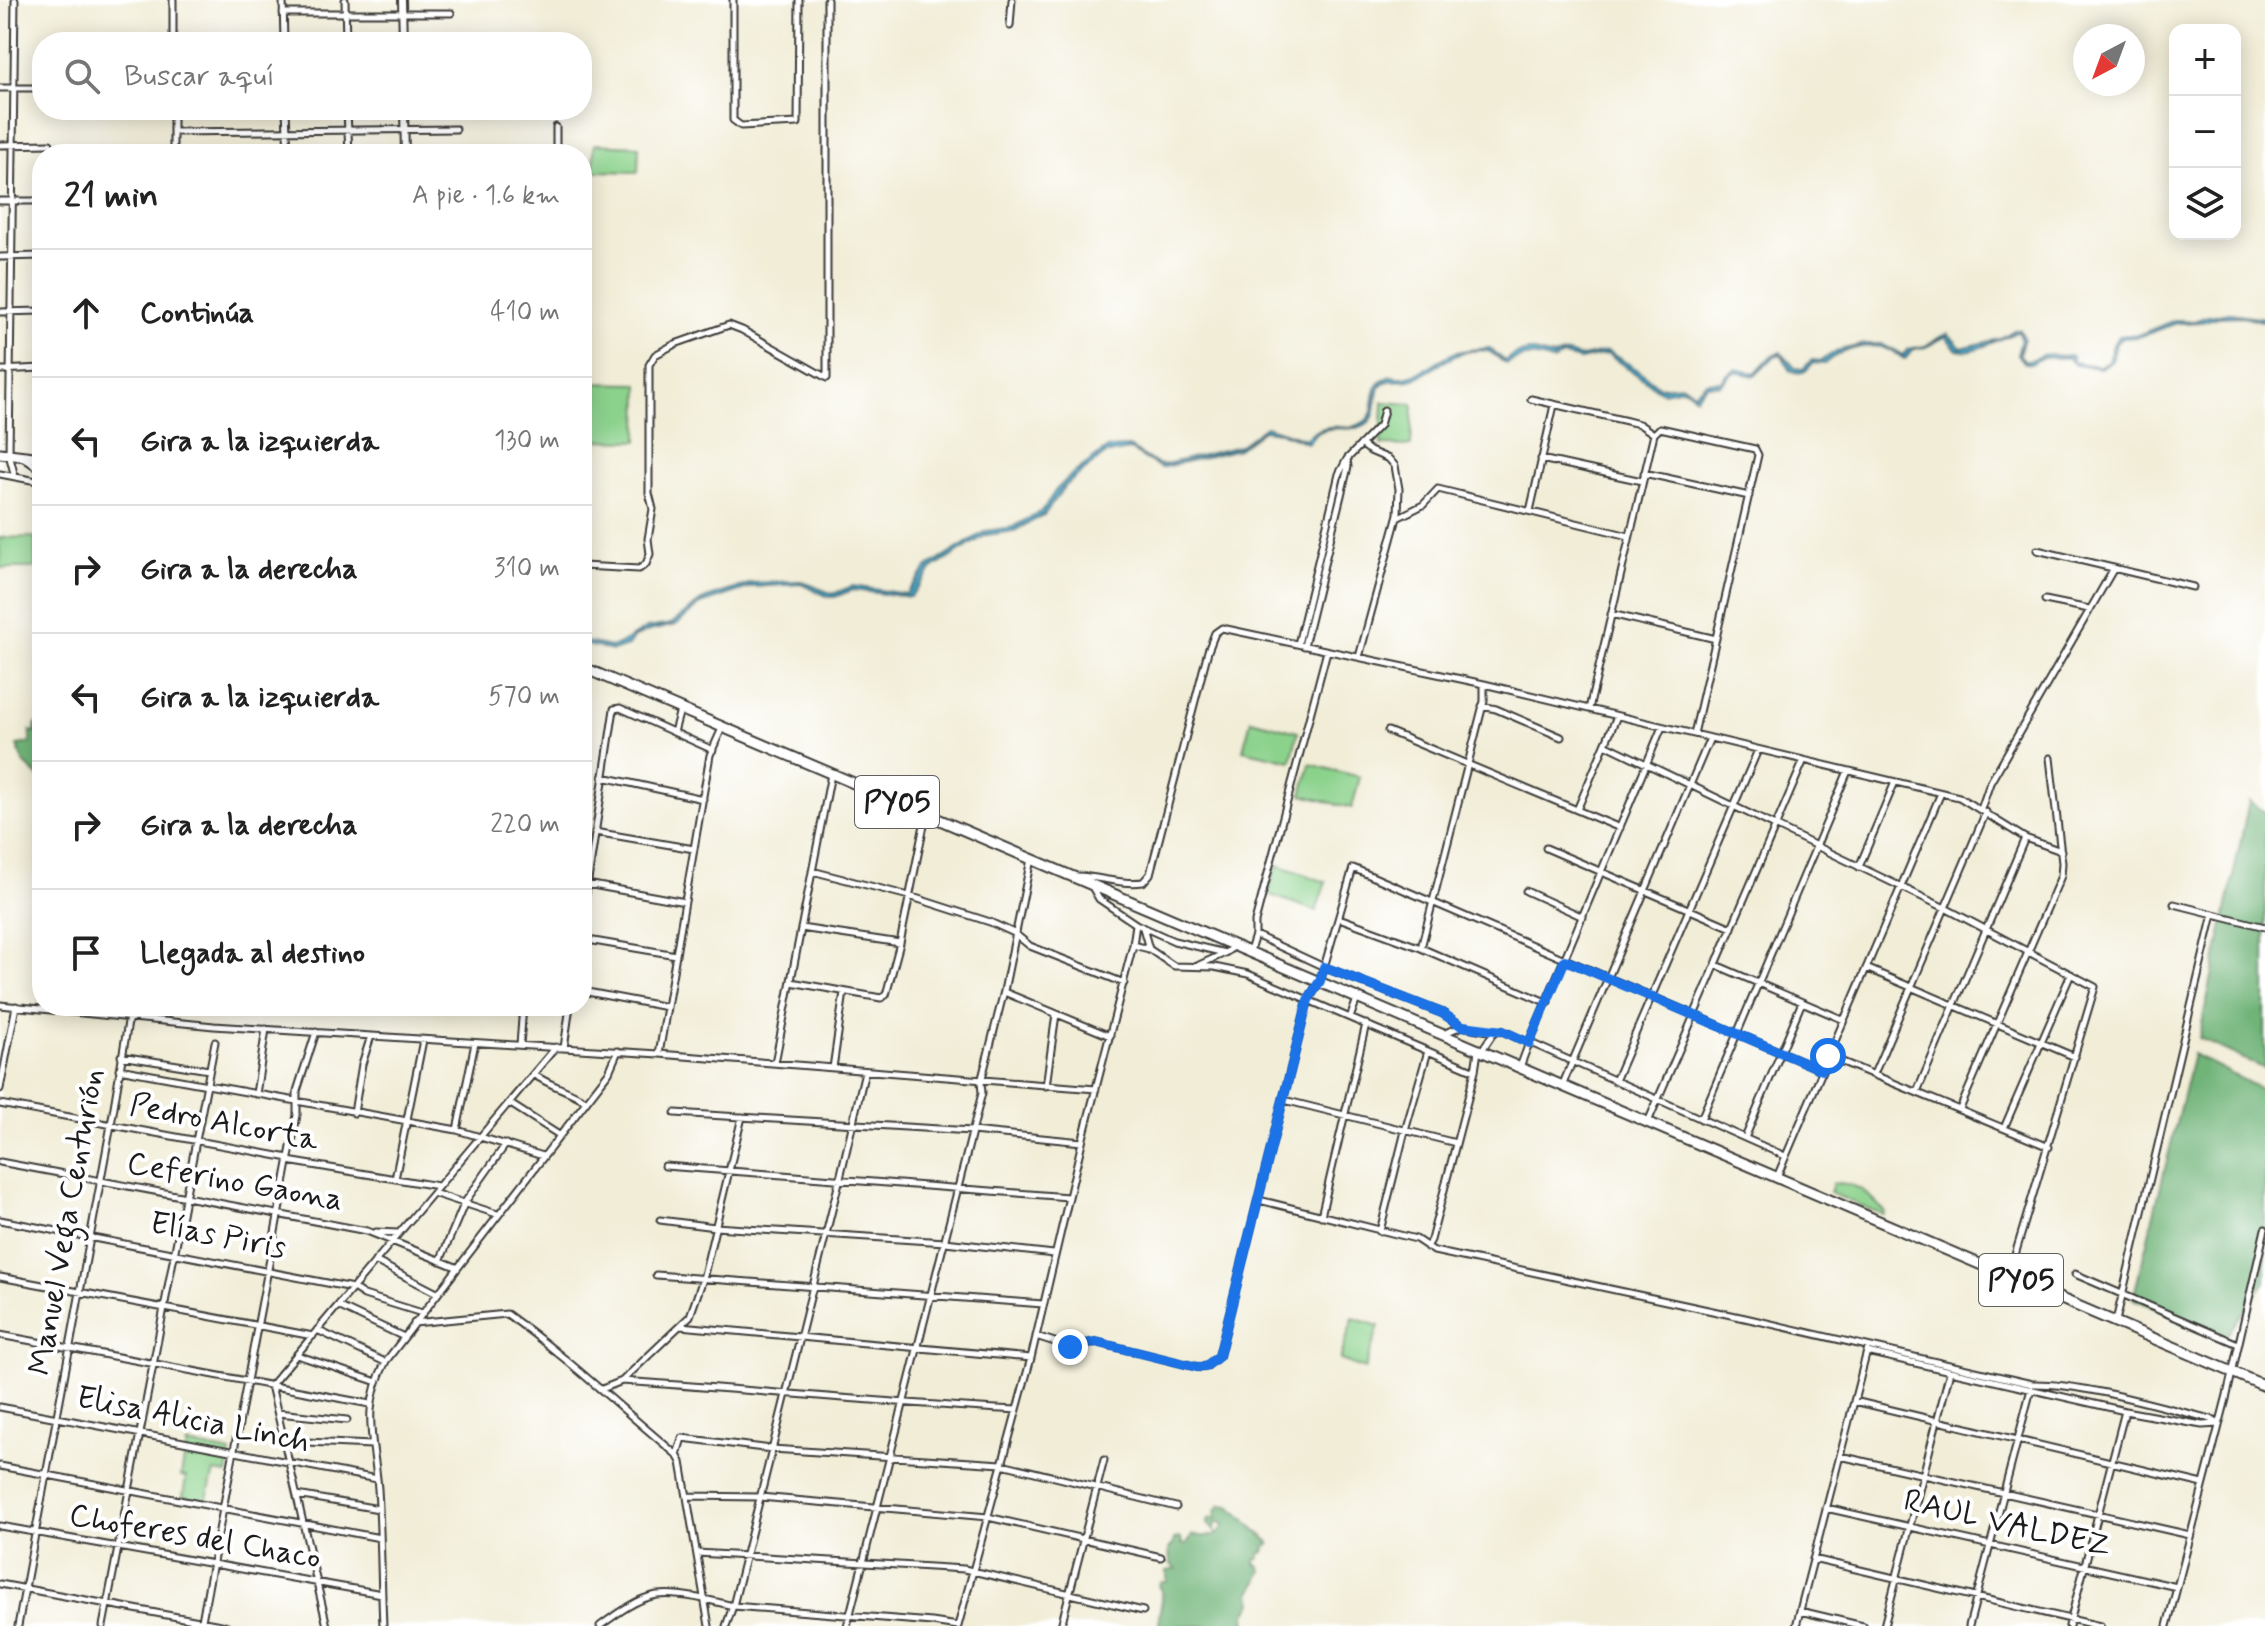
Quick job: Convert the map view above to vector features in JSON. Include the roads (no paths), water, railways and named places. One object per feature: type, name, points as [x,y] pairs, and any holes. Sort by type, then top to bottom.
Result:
[{"type":"highway","points":[[5,454],[32,457]]},
{"type":"highway","name":"PY05","points":[[592,671],[2265,1386]]},
{"type":"street","points":[[15,0],[11,369],[5,454],[15,477]]},
{"type":"street","points":[[173,0],[173,32]]},
{"type":"street","points":[[283,0],[284,32]]},
{"type":"street","points":[[345,0],[346,32]]},
{"type":"street","points":[[402,0],[403,32]]},
{"type":"street","points":[[733,0],[733,120],[741,126],[798,123],[799,0]]},
{"type":"street","points":[[592,567],[639,569],[646,564],[650,554],[648,539],[653,509],[649,493],[649,365],[655,355],[675,344],[729,325],[827,378],[827,0]]},
{"type":"street","points":[[1010,26],[1012,0]]},
{"type":"street","points":[[283,13],[451,13]]},
{"type":"street","points":[[0,88],[32,88]]},
{"type":"street","points":[[173,120],[173,144]]},
{"type":"street","points":[[286,120],[288,144]]},
{"type":"street","points":[[348,120],[349,144]]},
{"type":"street","points":[[404,120],[405,144]]},
{"type":"street","points":[[556,127],[556,144]]},
{"type":"street","points":[[173,132],[456,129]]},
{"type":"street","points":[[0,145],[32,144]]},
{"type":"street","points":[[0,201],[32,201]]},
{"type":"street","points":[[0,257],[32,256]]},
{"type":"street","points":[[0,312],[32,311]]},
{"type":"street","points":[[0,370],[32,368]]},
{"type":"street","points":[[1531,399],[1639,424],[1654,434]]},
{"type":"street","points":[[1530,511],[1554,405]]},
{"type":"street","points":[[1301,645],[1348,467],[1347,459],[1380,425],[1384,410]]},
{"type":"street","points":[[1589,709],[1654,434],[1660,428],[1755,449],[1758,455],[1694,734]]},
{"type":"street","points":[[1359,657],[1397,518],[1399,489],[1395,466],[1389,459],[1361,444]]},
{"type":"street","points":[[20,456],[32,464]]},
{"type":"street","points":[[1541,459],[1642,481]]},
{"type":"street","points":[[1644,473],[1749,496]]},
{"type":"street","points":[[0,474],[32,480]]},
{"type":"street","points":[[1397,518],[1423,505],[1438,489],[1629,536]]},
{"type":"street","points":[[2037,550],[2193,587]]},
{"type":"street","points":[[1874,1074],[1947,909],[1984,811],[1990,783],[2114,568]]},
{"type":"street","points":[[2045,600],[2089,609]]},
{"type":"street","points":[[1611,614],[1716,639]]},
{"type":"street","points":[[1073,876],[1102,877],[1127,884],[1143,882],[1150,874],[1208,651],[1215,633],[1222,628],[1484,684],[1959,797],[2025,838],[2061,851]]},
{"type":"street","points":[[1250,952],[1255,922],[1327,651]]},
{"type":"street","points":[[1421,948],[1482,706],[1484,684]]},
{"type":"street","points":[[1482,706],[1561,737]]},
{"type":"street","points":[[592,852],[614,709],[620,708],[713,750]]},
{"type":"street","points":[[674,732],[681,708]]},
{"type":"street","points":[[1577,810],[1617,716]]},
{"type":"street","points":[[659,1054],[703,799],[713,750],[723,726]]},
{"type":"street","points":[[1519,1068],[1662,727]]},
{"type":"street","points":[[1388,731],[1620,828]]},
{"type":"street","points":[[1562,1086],[1710,738]]},
{"type":"street","points":[[1605,744],[1947,909],[2095,987],[2009,1275]]},
{"type":"street","points":[[1615,1081],[1758,750]]},
{"type":"street","points":[[1960,1109],[2061,876],[2050,758]]},
{"type":"street","points":[[1648,1123],[1804,760]]},
{"type":"street","points":[[1701,1119],[1848,771]]},
{"type":"street","points":[[775,1063],[831,774]]},
{"type":"street","points":[[603,777],[703,799]]},
{"type":"street","points":[[1859,867],[1895,782]]},
{"type":"street","points":[[1776,1178],[1941,793]]},
{"type":"street","points":[[791,982],[881,998],[886,995],[900,943],[926,814]]},
{"type":"street","points":[[595,832],[694,849]]},
{"type":"street","points":[[1917,1092],[2025,838]]},
{"type":"street","points":[[1546,848],[1732,928]]},
{"type":"street","points":[[847,1626],[982,1093],[981,1082],[1004,991],[1031,859]]},
{"type":"street","points":[[1036,1336],[1070,1347],[1096,1342],[1205,1367],[1219,1356],[1308,1000],[1320,981],[1353,868],[1822,1070]]},
{"type":"street","points":[[812,871],[909,896],[990,922],[1014,933],[1030,946],[1124,983]]},
{"type":"street","points":[[1090,884],[1099,899],[1136,924],[1174,941],[1225,953]]},
{"type":"street","points":[[592,885],[685,902]]},
{"type":"street","points":[[1526,891],[1583,917]]},
{"type":"street","points":[[2174,904],[2265,927]]},
{"type":"street","points":[[2116,1321],[2213,914]]},
{"type":"street","points":[[1339,918],[1421,948],[1548,1003]]},
{"type":"street","points":[[600,1626],[618,1613],[657,1595],[705,1599],[733,1606],[958,1626],[1031,1358],[1136,924]]},
{"type":"street","points":[[1143,927],[1149,949]]},
{"type":"street","points":[[801,928],[900,943]]},
{"type":"street","points":[[1255,935],[1324,967],[1442,1013],[1462,1026],[1503,1031],[1785,1156]]},
{"type":"street","points":[[592,941],[676,955]]},
{"type":"street","points":[[1133,945],[1149,949],[1174,966],[1232,969],[1475,1071]]},
{"type":"street","points":[[1195,967],[1235,946]]},
{"type":"street","points":[[1716,965],[1844,1020]]},
{"type":"street","points":[[1866,968],[2075,1057]]},
{"type":"street","points":[[2004,1128],[2071,974]]},
{"type":"street","points":[[1004,991],[1110,1036]]},
{"type":"street","points":[[833,1068],[844,992]]},
{"type":"street","points":[[592,993],[667,1007]]},
{"type":"street","points":[[1350,1018],[1353,1004],[1358,998]]},
{"type":"street","points":[[1745,1138],[1802,1002]]},
{"type":"street","points":[[0,1005],[32,1007]]},
{"type":"street","points":[[0,1089],[16,1006]]},
{"type":"street","points":[[1046,1086],[1056,1014]]},
{"type":"street","points":[[129,1016],[266,1029],[618,1051],[1096,1089]]},
{"type":"street","name":"Manuel Vega Centurión","points":[[18,1626],[129,1016]]},
{"type":"street","points":[[520,1045],[522,1016]]},
{"type":"street","points":[[564,1048],[569,1016]]},
{"type":"street","points":[[1321,1216],[1366,1024]]},
{"type":"street","points":[[1442,1034],[1462,1026]]},
{"type":"street","points":[[256,1094],[266,1029]]},
{"type":"street","points":[[202,1624],[297,1115],[296,1102],[316,1032]]},
{"type":"street","points":[[1427,1247],[1479,1051],[1494,1032]]},
{"type":"street","points":[[354,1113],[362,1064],[371,1036]]},
{"type":"street","points":[[395,1179],[423,1040]]},
{"type":"street","points":[[103,1626],[215,1042]]},
{"type":"street","points":[[457,1130],[475,1043]]},
{"type":"street","points":[[271,1385],[556,1047]]},
{"type":"street","points":[[383,1626],[379,1509],[370,1404],[385,1362],[609,1072],[618,1051]]},
{"type":"street","points":[[1380,1231],[1428,1051]]},
{"type":"street","points":[[121,1056],[209,1070]]},
{"type":"street","points":[[1828,1056],[2049,1147]]},
{"type":"street","points":[[119,1069],[457,1130],[543,1156]]},
{"type":"street","points":[[726,1626],[827,1233],[865,1071]]},
{"type":"street","points":[[533,1074],[586,1101]]},
{"type":"street","points":[[1284,1100],[1456,1143]]},
{"type":"street","points":[[509,1103],[559,1135]]},
{"type":"street","name":"Pedro Alcorta","points":[[0,1104],[196,1139],[289,1158],[288,1161],[438,1186]]},
{"type":"street","points":[[675,1113],[972,1131],[1082,1142]]},
{"type":"street","points":[[602,1389],[622,1381],[690,1316],[703,1279],[742,1117]]},
{"type":"street","points":[[440,1261],[465,1202],[506,1144]]},
{"type":"street","name":"Ceferino Gaona","points":[[0,1162],[367,1231],[456,1267]]},
{"type":"street","points":[[665,1166],[1068,1197]]},
{"type":"street","points":[[433,1193],[497,1214]]},
{"type":"street","points":[[1259,1200],[1416,1239],[1434,1251],[1950,1368],[2125,1411],[2202,1425],[2219,1424]]},
{"type":"street","name":"Elías Piris","points":[[0,1220],[353,1288],[364,1295],[422,1313]]},
{"type":"street","points":[[660,1220],[715,1227],[945,1242],[1054,1254]]},
{"type":"street","points":[[2167,1626],[2227,1395],[2265,1229]]},
{"type":"street","points":[[367,1231],[399,1233]]},
{"type":"street","points":[[375,1261],[437,1293]]},
{"type":"street","points":[[2075,1274],[2238,1344]]},
{"type":"street","points":[[656,1275],[1043,1304]]},
{"type":"street","points":[[0,1277],[256,1325],[315,1333],[385,1362]]},
{"type":"street","points":[[338,1306],[404,1337]]},
{"type":"street","points":[[414,1323],[507,1314],[602,1389],[677,1455],[681,1462],[709,1626]]},
{"type":"street","points":[[680,1326],[1031,1358]]},
{"type":"street","points":[[0,1335],[370,1404]]},
{"type":"street","points":[[1796,1626],[1867,1349]]},
{"type":"street","points":[[297,1355],[377,1382]]},
{"type":"street","points":[[1884,1626],[1950,1368]]},
{"type":"street","points":[[622,1381],[1017,1410]]},
{"type":"street","points":[[2032,1387],[2048,1383],[2120,1397],[2211,1419],[2219,1424]]},
{"type":"street","points":[[271,1385],[327,1626]]},
{"type":"street","points":[[1969,1626],[2032,1387]]},
{"type":"street","points":[[1854,1401],[2203,1484]]},
{"type":"street","name":"Elisa Alicia Linch","points":[[0,1407],[377,1479]]},
{"type":"street","points":[[2070,1623],[2125,1411]]},
{"type":"street","points":[[278,1413],[347,1420]]},
{"type":"street","points":[[677,1455],[682,1438],[772,1449],[1002,1464],[1176,1507]]},
{"type":"street","points":[[284,1441],[372,1445]]},
{"type":"street","points":[[1840,1456],[2190,1535]]},
{"type":"street","points":[[1061,1626],[1104,1460]]},
{"type":"street","points":[[0,1466],[380,1538]]},
{"type":"street","points":[[297,1495],[379,1509]]},
{"type":"street","points":[[687,1496],[760,1497],[988,1517],[1161,1557]]},
{"type":"street","name":"RAUL VALDEZ","points":[[1826,1508],[2177,1587]]},
{"type":"street","name":"Choferes del Chaco","points":[[0,1526],[382,1594]]},
{"type":"street","points":[[697,1553],[973,1571],[1143,1611]]},
{"type":"street","points":[[1813,1559],[1976,1597],[2070,1623],[2100,1626]]},
{"type":"street","points":[[0,1584],[202,1624],[226,1626]]},
{"type":"street","points":[[1800,1611],[1863,1626]]},
{"type":"water","points":[[2230,313],[2263,318],[2265,322],[2243,316],[2218,317],[2202,322],[2177,323],[2139,337],[2122,338],[2116,343],[2112,361],[2100,368],[2075,365],[2068,358],[2041,358],[2031,364],[2023,362],[2017,354],[2021,340],[2019,331],[1980,348],[1964,351],[1956,349],[1946,336],[1926,347],[1914,349],[1905,359],[1881,347],[1859,348],[1837,355],[1825,364],[1813,363],[1802,372],[1791,371],[1781,354],[1755,376],[1734,372],[1720,385],[1707,385],[1695,397],[1684,388],[1662,392],[1607,354],[1580,360],[1564,356],[1552,361],[1529,356],[1507,364],[1487,351],[1466,352],[1413,379],[1383,384],[1369,422],[1356,428],[1322,431],[1308,443],[1280,432],[1263,430],[1238,449],[1161,468],[1130,450],[1106,454],[1064,487],[1044,515],[1014,531],[986,535],[932,569],[910,597],[852,590],[829,597],[801,584],[751,587],[701,604],[676,625],[633,638],[628,646],[613,651],[592,646],[592,643],[610,647],[618,645],[647,628],[671,624],[704,599],[752,583],[801,581],[833,594],[852,586],[906,594],[928,567],[986,531],[1013,527],[1042,511],[1070,476],[1108,448],[1129,447],[1162,465],[1239,446],[1266,426],[1305,439],[1322,428],[1357,426],[1372,412],[1375,392],[1383,381],[1391,376],[1417,373],[1461,351],[1490,348],[1505,361],[1515,354],[1530,351],[1553,357],[1567,353],[1582,357],[1607,351],[1660,387],[1683,385],[1694,393],[1706,382],[1722,381],[1736,369],[1755,373],[1771,356],[1781,352],[1795,368],[1803,369],[1812,360],[1821,361],[1836,351],[1865,344],[1881,344],[1903,355],[1908,349],[1925,346],[1948,333],[1961,348],[1999,339],[2020,329],[2024,338],[2019,354],[2024,360],[2045,354],[2068,355],[2072,356],[2073,362],[2099,366],[2109,361],[2118,336],[2140,334],[2175,320],[2194,321]]}]
